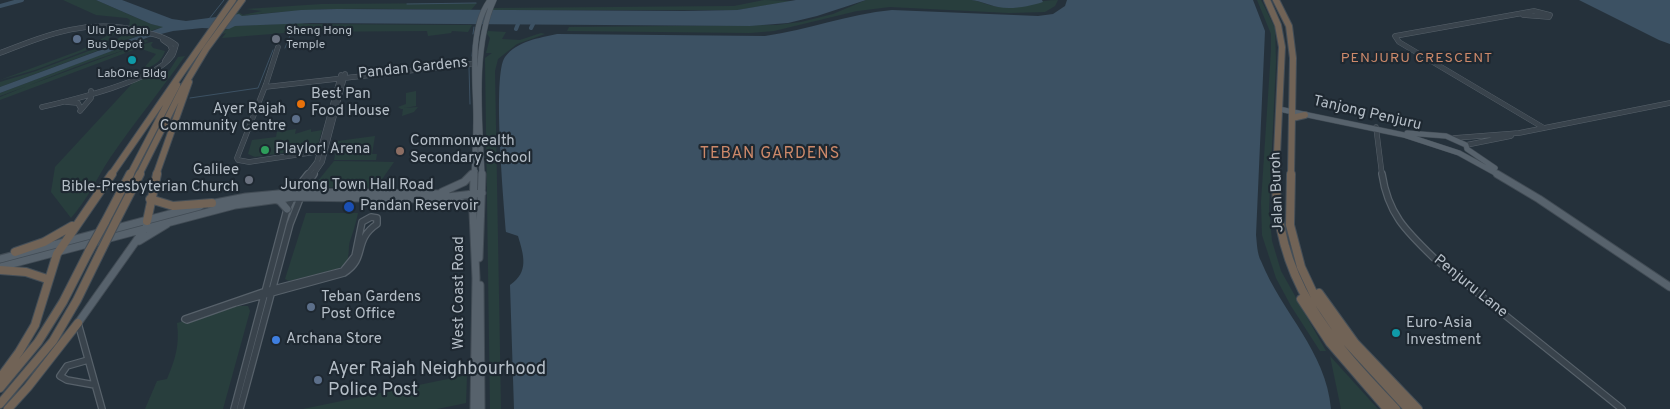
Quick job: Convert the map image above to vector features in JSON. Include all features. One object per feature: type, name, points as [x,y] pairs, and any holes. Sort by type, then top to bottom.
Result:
[{"type":"highway","points":[[0,378],[26,342],[41,306],[47,279],[58,252],[77,222],[93,203],[155,108],[233,0]]},
{"type":"highway","points":[[0,404],[53,341],[77,300],[174,104],[219,31],[242,0]]},
{"type":"highway","name":"Jalan Buroh","points":[[1268,0],[1278,26],[1282,56],[1279,109],[1279,224],[1285,253],[1295,279],[1362,373],[1396,409]]},
{"type":"highway","name":"Jalan Buroh","points":[[1276,0],[1289,26],[1293,58],[1290,225],[1297,253],[1306,280],[1337,337],[1408,409]]},
{"type":"highway","points":[[0,388],[38,342],[64,302],[186,65]]},
{"type":"highway","points":[[146,224],[150,199],[160,163],[187,91],[188,80]]},
{"type":"highway","points":[[1292,112],[1305,115]]},
{"type":"highway","points":[[150,199],[162,205],[176,207],[212,203]]},
{"type":"highway","points":[[15,252],[50,240],[77,222]]},
{"type":"highway","points":[[1285,253],[1290,279],[1317,324],[1356,374],[1387,409]]},
{"type":"highway","points":[[1297,253],[1322,298],[1338,321],[1376,367],[1418,409]]},
{"type":"highway","points":[[0,268],[26,272],[47,279]]},
{"type":"highway","points":[[8,409],[28,387],[78,323]]},
{"type":"main road","name":"West Coast Road","points":[[474,409],[476,278],[473,212],[478,191],[474,171],[478,61],[482,25],[490,0]]},
{"type":"main road","name":"West Coast Road","points":[[486,9],[494,0]]},
{"type":"main road","name":"West Coast Road","points":[[478,61],[481,409]]},
{"type":"main road","name":"Tanjong Penjuru","points":[[1279,109],[1376,128],[1450,150],[1460,152],[1467,147]]},
{"type":"main road","name":"Tanjong Penjuru","points":[[1305,115],[1376,128],[1451,137],[1532,195]]},
{"type":"main road","name":"Tanjong Penjuru","points":[[1451,137],[1439,137],[1437,141],[1532,195],[1670,287]]},
{"type":"main road","points":[[431,195],[460,184],[470,178],[474,171]]},
{"type":"main road","name":"Jurong Town Hall Road","points":[[0,268],[58,252],[212,203],[257,195],[431,195],[478,191]]},
{"type":"main road","name":"Jurong Town Hall Road","points":[[0,258],[146,224],[298,194],[438,199],[478,191]]},
{"type":"main road","points":[[274,199],[280,201],[287,209]]},
{"type":"main road","points":[[438,199],[467,202],[471,205],[473,212]]},
{"type":"main road","points":[[134,244],[154,231],[185,217]]},
{"type":"main road","points":[[78,323],[146,224]]},
{"type":"main road","name":"Jurong Town Hall Road","points":[[0,258],[15,252],[57,242],[65,242]]},
{"type":"street","points":[[1519,14],[1545,18],[1550,16],[1540,11],[1519,14],[1402,34],[1395,36],[1399,42],[1544,128]]},
{"type":"street","points":[[0,54],[61,32],[91,26],[125,26],[167,39],[176,45],[175,55],[154,71],[91,94],[84,93],[42,107],[58,102],[84,93]]},
{"type":"street","points":[[278,47],[266,86],[238,160],[249,162],[323,151]]},
{"type":"street","name":"Pandan Gardens","points":[[342,77],[478,61]]},
{"type":"street","name":"Pandan Gardens","points":[[266,86],[478,61]]},
{"type":"street","points":[[266,86],[342,77]]},
{"type":"street","name":"Pandan Gardens","points":[[298,194],[323,151],[342,77]]},
{"type":"street","points":[[58,102],[78,103],[80,111],[91,94],[131,80]]},
{"type":"street","points":[[80,107],[85,100],[84,93]]},
{"type":"street","name":"Tanjong Penjuru","points":[[1467,147],[1519,133],[1670,103]]},
{"type":"street","name":"Penjuru Lane","points":[[1376,128],[1385,190],[1390,206],[1406,230],[1434,258],[1622,409]]},
{"type":"street","name":"Tanjong Penjuru","points":[[1451,137],[1519,133]]},
{"type":"street","points":[[240,409],[287,209],[298,194]]},
{"type":"street","points":[[234,409],[298,194]]},
{"type":"street","points":[[269,292],[187,320],[185,319],[269,292],[334,274],[349,267],[354,259],[362,222],[367,218],[377,218],[377,224],[364,234],[358,261],[350,270],[269,292]]},
{"type":"street","points":[[78,323],[78,332],[102,409]]},
{"type":"street","points":[[88,360],[69,366],[62,371],[60,376],[64,379],[95,385]]},
{"type":"green space","points":[[63,0],[96,0],[151,24],[166,27],[156,29],[0,87],[0,82],[36,71],[112,42],[128,28],[130,20],[127,18],[96,15]]},
{"type":"green space","points":[[764,0],[794,1],[737,10],[491,10],[492,8],[734,6]]},
{"type":"green space","points":[[866,0],[971,0],[1001,7],[1058,0],[1055,6],[1045,12],[1009,13],[890,7],[857,11],[774,31],[750,33],[567,31],[569,27],[777,25],[801,22],[833,14]]},
{"type":"green space","points":[[1257,0],[1261,0],[1275,28],[1276,62],[1269,209],[1272,241],[1281,271],[1326,351],[1320,351],[1291,306],[1276,278],[1262,235],[1261,202],[1271,34]]},
{"type":"green space","points":[[477,3],[471,10],[328,9],[242,16],[236,15],[238,12],[243,15],[262,11],[246,9],[322,4]]},
{"type":"green space","points":[[301,23],[472,25],[468,32],[452,31],[451,33],[428,36],[427,31],[296,32],[222,38],[226,33],[222,34],[225,30],[234,26]]},
{"type":"green space","points":[[118,31],[109,38],[108,42],[35,70],[0,80],[81,50]]},
{"type":"green space","points":[[488,31],[506,32],[502,39],[520,40],[541,33],[545,34],[517,44],[498,59],[495,71],[501,409],[490,409],[485,58],[492,53],[486,53],[490,38],[487,34]]},
{"type":"green space","points":[[142,39],[149,41],[0,96],[0,93]]},
{"type":"green space","points":[[153,42],[151,45],[153,48],[165,51],[159,61],[150,67],[143,69],[156,54],[139,48],[0,100],[0,97],[56,74]]},
{"type":"green space","points":[[185,56],[119,145],[71,218],[51,192],[55,167],[141,74],[169,71],[178,57]]},
{"type":"green space","points":[[416,91],[416,106],[404,108],[418,107],[414,112],[402,116],[403,109],[398,107],[406,104],[406,93]]},
{"type":"green space","points":[[296,129],[295,134],[311,129],[311,132],[322,130],[318,145],[311,149],[255,157],[248,154],[252,140],[276,137],[277,132]]},
{"type":"green space","points":[[375,136],[372,154],[377,154],[376,160],[334,160],[338,141]]},
{"type":"green space","points":[[334,161],[394,162],[376,188],[313,187]]},
{"type":"green space","points":[[306,213],[358,213],[349,243],[346,264],[337,269],[289,281],[285,279]]},
{"type":"green space","points":[[238,306],[248,306],[250,311],[223,409],[145,409],[157,381],[167,379],[176,352],[177,323]]},
{"type":"green space","points":[[1330,356],[1378,409],[1341,409]]},
{"type":"green space","points":[[467,375],[466,403],[437,409],[303,409]]},
{"type":"water","points":[[96,0],[122,0],[172,19],[186,21],[239,14],[242,16],[301,10],[684,11],[737,10],[796,0],[866,0],[788,23],[750,26],[312,23],[173,31],[149,37],[0,93],[0,87],[163,27],[151,24]]},
{"type":"water","points":[[971,0],[1042,0],[1043,2],[1009,8]]},
{"type":"water","name":"Pandan Reservoir","points":[[1067,0],[1253,0],[1265,31],[1256,235],[1258,252],[1270,280],[1312,350],[1321,369],[1331,409],[514,409],[510,285],[520,275],[523,257],[518,236],[506,232],[501,169],[499,88],[501,68],[505,57],[516,47],[529,41],[557,34],[765,36],[860,15],[892,10],[1038,16],[1053,14],[1065,6]]},
{"type":"water","points":[[1579,0],[1670,0],[1670,44],[1659,40]]},
{"type":"waterway","points":[[0,6],[22,0]]},
{"type":"waterway","points":[[209,19],[224,0]]},
{"type":"waterway","points":[[407,4],[476,3]]},
{"type":"waterway","points":[[292,30],[295,23]]},
{"type":"waterway","points":[[516,29],[518,24]]},
{"type":"waterway","points":[[531,28],[533,24]]},
{"type":"waterway","points":[[473,34],[474,27]]},
{"type":"waterway","points":[[285,48],[291,33]]},
{"type":"waterway","points":[[472,56],[473,45]]},
{"type":"waterway","points":[[190,98],[258,88],[273,50]]},
{"type":"waterway","points":[[469,67],[470,104]]},
{"type":"place","name":"Ulu Pandan Bus Depot","points":[[77,39]]},
{"type":"place","name":"Sheng Hong Temple","points":[[276,39]]},
{"type":"place","name":"LabOne Bldg","points":[[132,60]]},
{"type":"place","name":"Best Pan Food House","points":[[301,104]]},
{"type":"place","name":"Ayer Rajah Community Centre","points":[[296,119]]},
{"type":"place","name":"Playlor! Arena","points":[[265,150]]},
{"type":"place","name":"Commonwealth Secondary School","points":[[400,151]]},
{"type":"place","name":"Galilee Bible-Presbyterian Church","points":[[249,180]]},
{"type":"place","name":"Pandan Reservoir","points":[[349,207]]},
{"type":"place","name":"Teban Gardens Post Office","points":[[311,307]]},
{"type":"place","name":"Euro-Asia Investment","points":[[1396,333]]},
{"type":"place","name":"Archana Store","points":[[276,340]]},
{"type":"place","name":"Ayer Rajah Neighbourhood Police Post","points":[[318,380]]},
{"type":"district","name":"PENJURU CRESCENT","points":[[1417,59]]},
{"type":"district","name":"TEBAN GARDENS","points":[[770,155]]}]
